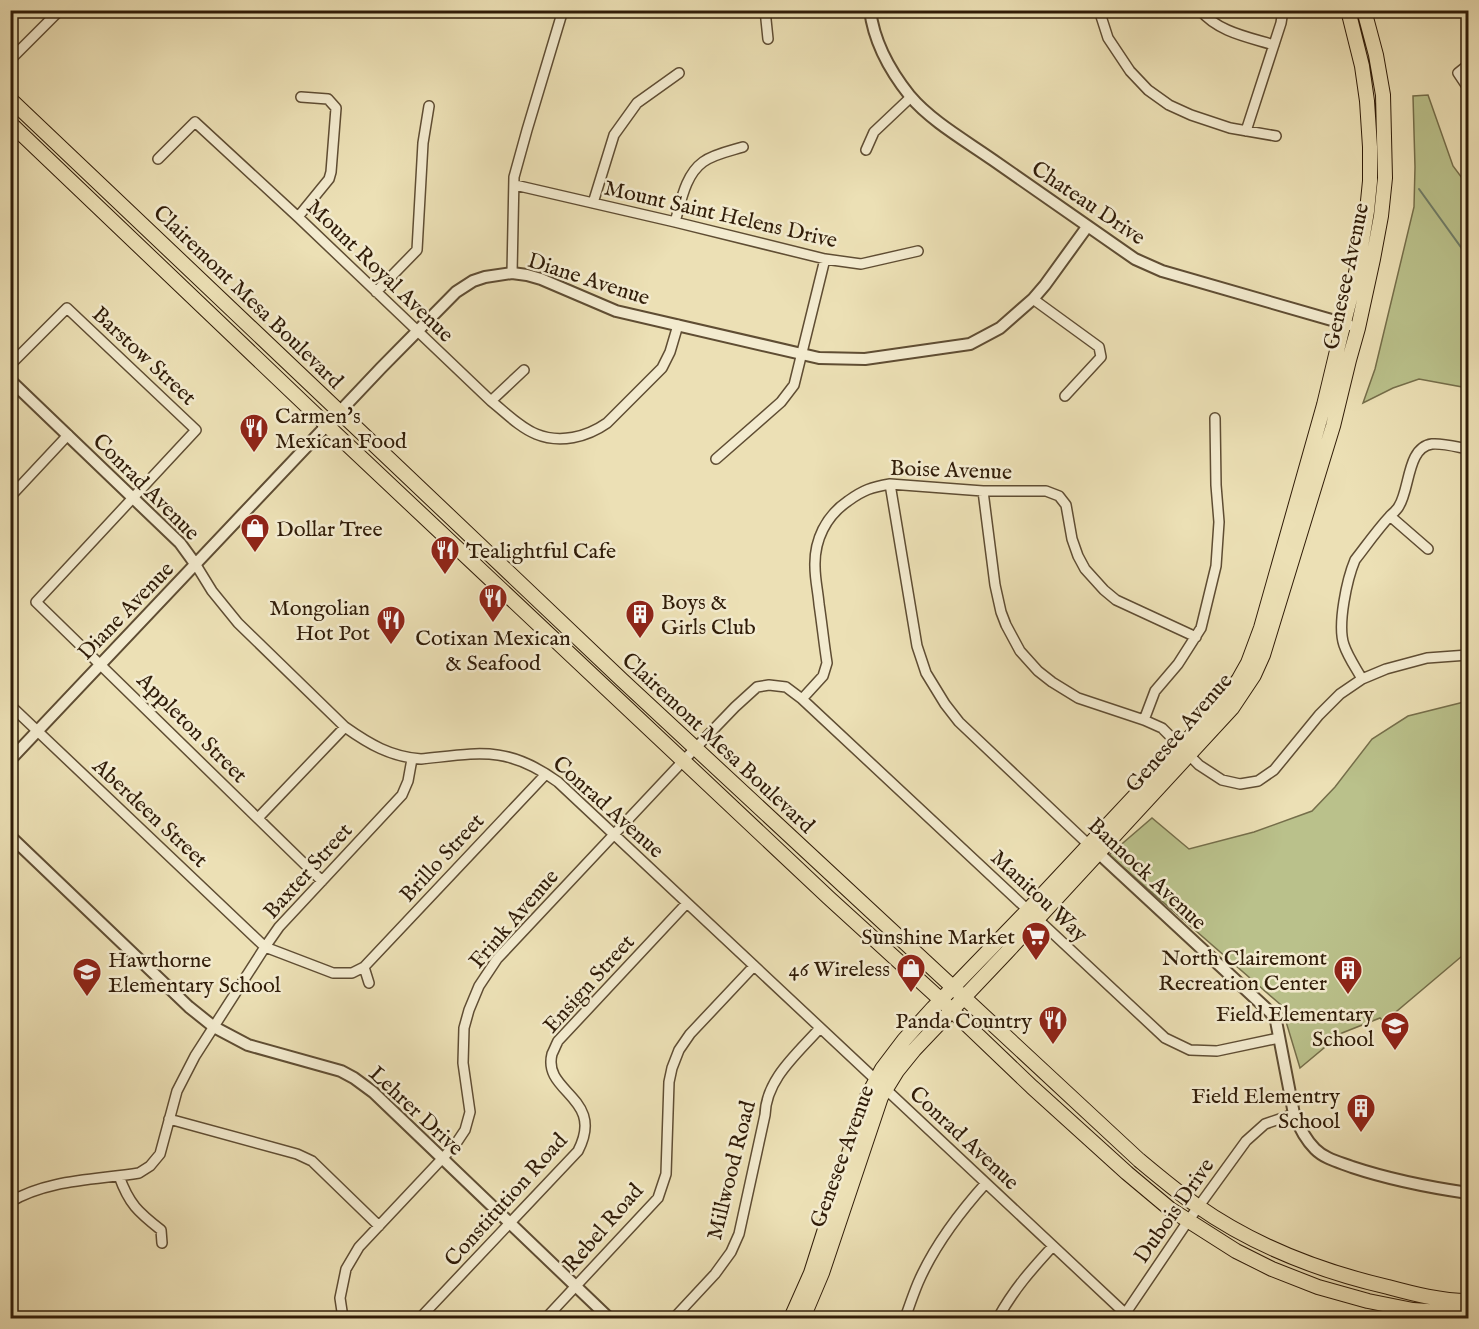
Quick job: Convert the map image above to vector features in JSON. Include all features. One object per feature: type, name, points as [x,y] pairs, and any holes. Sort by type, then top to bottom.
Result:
[{"type":"main road","name":"Genesee Avenue","points":[[1185,752],[1239,679],[1254,649],[1300,495],[1353,287],[1367,211],[1370,147],[1362,66],[1348,10]]},
{"type":"main road","name":"Genesee Avenue","points":[[791,1318],[811,1273],[867,1097],[908,1057],[946,1005],[1185,752],[1232,708],[1254,675],[1263,655],[1334,426],[1358,328],[1381,216],[1385,178],[1383,95],[1376,55],[1364,10]]},
{"type":"main road","name":"Clairemont Mesa Boulevard","points":[[10,99],[695,748],[1132,1154],[1181,1195],[1244,1235],[1324,1270],[1419,1295],[1468,1301]]},
{"type":"main road","name":"Clairemont Mesa Boulevard","points":[[10,123],[820,890],[1024,1080],[1170,1209],[1236,1251],[1272,1269],[1318,1287],[1368,1301],[1413,1310],[1468,1314]]},
{"type":"main road","name":"Genesee Avenue","points":[[803,1318],[822,1273],[881,1097],[880,1085]]},
{"type":"street","points":[[10,60],[60,10]]},
{"type":"street","points":[[512,273],[514,177],[562,10]]},
{"type":"street","points":[[765,10],[768,39]]},
{"type":"street","name":"Chateau Drive","points":[[870,10],[877,42],[887,63],[911,97],[941,124],[1135,259],[1162,271],[1358,328]]},
{"type":"street","points":[[1099,10],[1108,38],[1130,71],[1148,90],[1169,105],[1230,128],[1276,136]]},
{"type":"street","points":[[1200,10],[1220,28],[1274,45]]},
{"type":"street","points":[[1246,131],[1281,23],[1282,10]]},
{"type":"street","points":[[1468,65],[1458,73],[1468,88]]},
{"type":"street","points":[[593,203],[614,135],[637,103],[679,73]]},
{"type":"street","points":[[298,217],[329,179],[336,108],[328,99],[301,97]]},
{"type":"street","points":[[866,150],[873,132],[911,97]]},
{"type":"street","points":[[376,292],[417,250],[423,143],[429,106]]},
{"type":"street","name":"Mount Royal Avenue","points":[[158,159],[195,122],[491,401],[522,426],[536,434],[561,439],[579,437],[607,423],[662,368],[678,326]]},
{"type":"street","points":[[675,222],[685,185],[701,164],[711,158],[743,147]]},
{"type":"street","name":"Mount Saint Helens Drive","points":[[515,185],[825,259],[861,264],[918,251]]},
{"type":"street","name":"Diane Avenue","points":[[10,760],[327,425],[456,292],[473,281],[512,273],[527,275],[616,311],[819,358],[865,359],[970,344],[999,328],[1045,285],[1087,226]]},
{"type":"street","points":[[716,459],[781,402],[795,386],[825,259]]},
{"type":"street","points":[[1032,299],[1099,347],[1101,357],[1065,396]]},
{"type":"street","name":"Barstow Street","points":[[10,366],[67,308],[196,430],[133,497]]},
{"type":"street","points":[[491,401],[524,370]]},
{"type":"street","name":"Conrad Avenue","points":[[10,380],[180,543],[212,591],[238,623],[345,727],[381,750],[396,756],[412,759],[478,753],[510,756],[536,767],[558,782],[1053,1246],[1125,1317]]},
{"type":"street","points":[[1144,720],[1155,691],[1178,664],[1202,628],[1216,566],[1219,522],[1215,418]]},
{"type":"street","points":[[10,497],[68,435]]},
{"type":"street","points":[[1362,679],[1344,646],[1341,635],[1341,620],[1351,568],[1390,516],[1398,509],[1404,498],[1413,459],[1421,450],[1426,445],[1435,444],[1468,449]]},
{"type":"street","name":"Boise Avenue","points":[[802,699],[823,676],[827,663],[814,567],[816,545],[837,508],[869,488],[891,484],[983,491],[1046,490],[1059,496],[1066,505],[1072,539],[1078,556],[1085,569],[1104,590],[1116,600],[1196,637]]},
{"type":"street","name":"Bannock Avenue","points":[[891,484],[916,646],[926,673],[959,722],[1270,1012],[1276,1021],[1294,1114],[1299,1128],[1316,1149],[1330,1160],[1384,1178],[1468,1193]]},
{"type":"street","points":[[983,491],[995,585],[1001,612],[1020,651],[1038,671],[1078,698],[1162,728],[1199,765],[1222,780],[1240,784],[1258,781],[1274,770],[1319,715],[1340,694],[1362,679],[1386,669],[1428,658],[1468,655]]},
{"type":"street","name":"Appleton Street","points":[[133,497],[36,602],[322,881]]},
{"type":"street","points":[[1390,516],[1428,549]]},
{"type":"street","name":"Frink Avenue","points":[[343,1318],[340,1298],[346,1269],[359,1247],[455,1145],[465,1131],[470,1112],[463,1063],[464,1028],[479,986],[497,959],[695,748],[758,687],[769,685],[786,687],[802,699]]},
{"type":"street","name":"Manitou Way","points":[[802,699],[1166,1038],[1190,1050],[1217,1051],[1279,1038]]},
{"type":"street","name":"Aberdeen Street","points":[[10,705],[266,947]]},
{"type":"street","points":[[258,818],[345,727]]},
{"type":"street","name":"Baxter Street","points":[[10,1202],[60,1183],[140,1173],[150,1167],[160,1154],[177,1091],[195,1056],[279,927],[402,795],[408,782],[412,759]]},
{"type":"street","name":"Brillo Street","points":[[364,966],[546,774]]},
{"type":"street","name":"Lehrer Drive","points":[[10,836],[189,1007],[214,1027],[248,1045],[341,1071],[373,1092],[609,1318]]},
{"type":"street","name":"Ensign Street","points":[[571,1096],[552,1070],[552,1055],[558,1041],[687,903]]},
{"type":"street","points":[[266,947],[333,973],[352,973],[364,966],[369,983]]},
{"type":"street","name":"Rebel Road","points":[[546,1318],[658,1198],[666,1174],[669,1082],[679,1050],[690,1034],[754,966]]},
{"type":"street","name":"Millwood Road","points":[[674,1318],[715,1274],[731,1252],[739,1234],[765,1115],[765,1105],[776,1077],[820,1028]]},
{"type":"street","name":"Constitution Road","points":[[420,1318],[578,1151],[584,1140],[586,1126],[581,1108],[571,1096]]},
{"type":"street","name":"Dubois Drive","points":[[1125,1317],[1188,1221],[1246,1141],[1264,1124],[1294,1114]]},
{"type":"street","points":[[169,1119],[297,1154],[312,1161],[379,1226]]},
{"type":"street","points":[[119,1176],[133,1206],[161,1230],[162,1243]]},
{"type":"street","points":[[905,1318],[918,1283],[933,1253],[962,1210],[986,1183]]},
{"type":"street","points":[[998,1318],[1020,1283],[1053,1246]]},
{"type":"green space","points":[[1428,95],[1453,166],[1468,186],[1468,388],[1419,379],[1393,388],[1363,403],[1375,369],[1414,207],[1413,96]]},
{"type":"green space","points":[[1468,701],[1468,951],[1384,1022],[1380,1018],[1342,1033],[1300,1068],[1281,1005],[1109,855],[1152,818],[1189,849],[1254,832],[1312,811],[1335,787],[1372,739],[1408,716]]},
{"type":"waterway","points":[[1419,189],[1468,257]]},
{"type":"place","name":"Carmen's Mexican Food","points":[[254,454]]},
{"type":"place","name":"Dollar Tree","points":[[255,554]]},
{"type":"place","name":"Tealightful Cafe","points":[[445,576]]},
{"type":"place","name":"Cotixan Mexican & Seafood","points":[[493,624]]},
{"type":"place","name":"Boys & Girls Club","points":[[640,640]]},
{"type":"place","name":"Mongolian Hot Pot","points":[[391,646]]},
{"type":"place","name":"Sunshine Market","points":[[1036,962]]},
{"type":"place","name":"46 Wireless","points":[[911,994]]},
{"type":"place","name":"North Clairemont Recreation Center","points":[[1348,996]]},
{"type":"place","name":"Hawthorne Elementary School","points":[[87,998]]},
{"type":"place","name":"Panda Country","points":[[1053,1046]]},
{"type":"place","name":"Field Elementary School","points":[[1395,1052]]},
{"type":"place","name":"Field Elementry School","points":[[1361,1134]]}]
